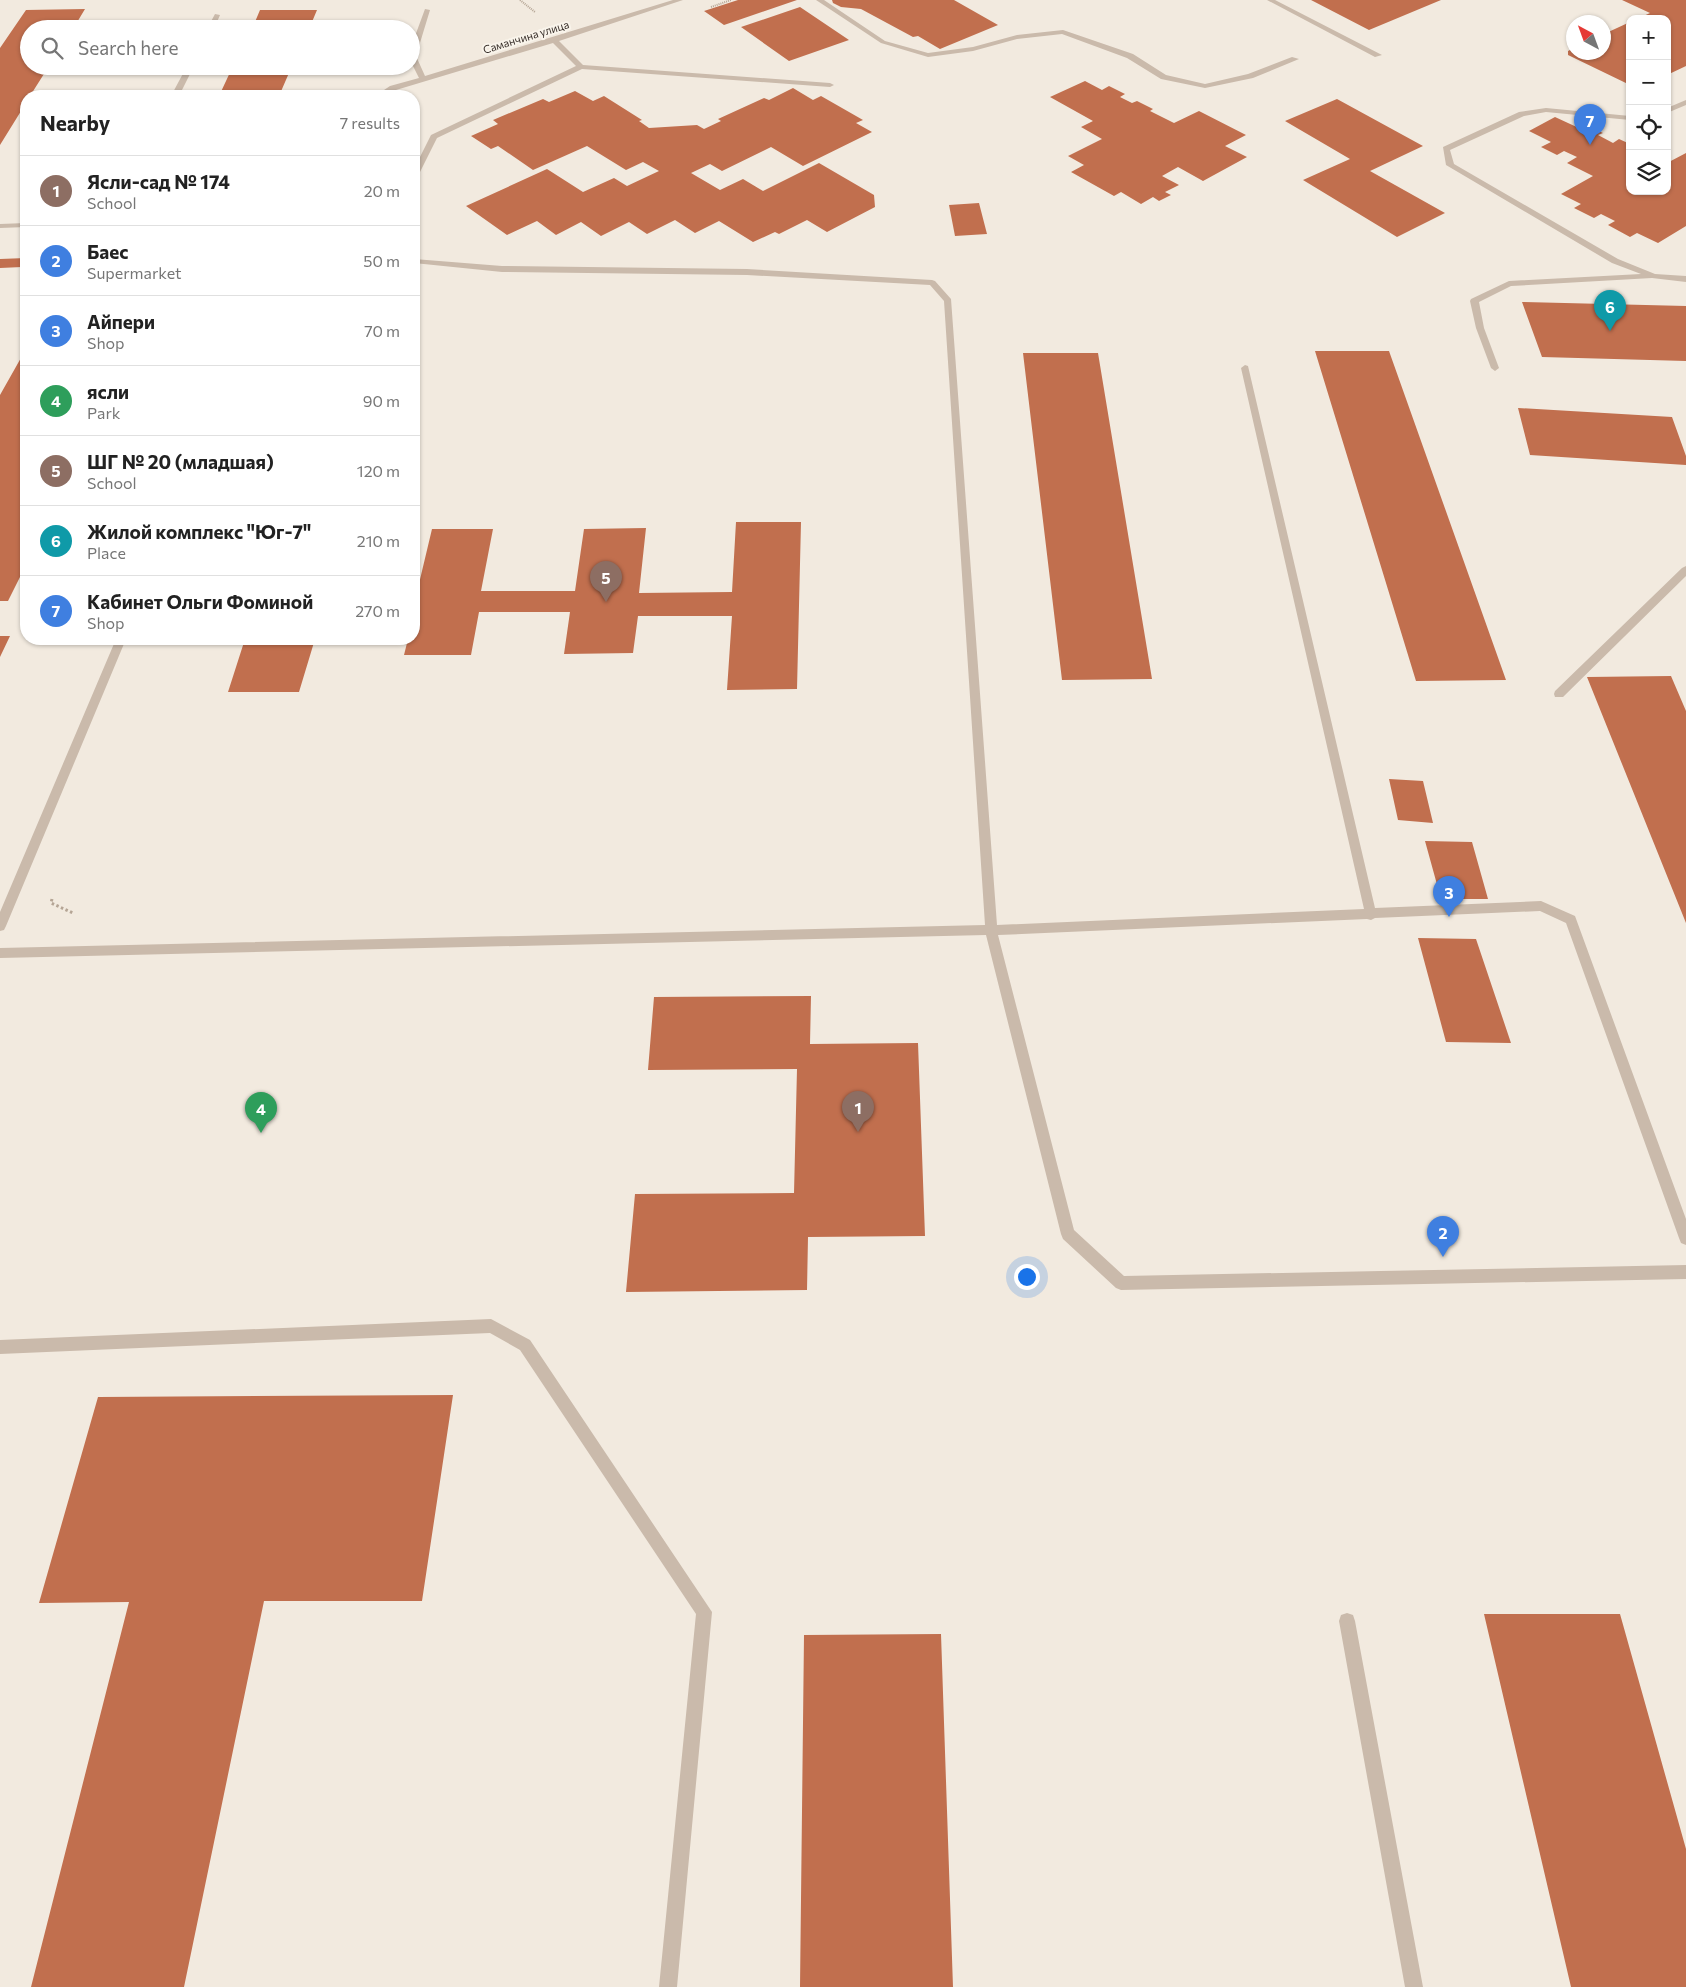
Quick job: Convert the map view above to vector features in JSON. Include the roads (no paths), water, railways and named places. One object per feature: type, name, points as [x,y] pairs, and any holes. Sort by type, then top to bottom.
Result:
[{"type":"street","name":"Саманчина улица","points":[[389,90],[680,0]]},
{"type":"street","points":[[819,0],[883,42],[928,55],[973,49],[1017,37],[1063,32],[1130,56],[1164,77],[1205,86],[1250,76],[1295,59]]},
{"type":"street","points":[[1270,0],[1378,54]]},
{"type":"street","points":[[420,31],[427,10]]},
{"type":"street","points":[[214,20],[217,15]]},
{"type":"street","points":[[554,40],[581,67]]},
{"type":"street","points":[[420,164],[434,137],[581,67],[830,85]]},
{"type":"street","points":[[420,73],[423,79]]},
{"type":"street","points":[[178,90],[186,75]]},
{"type":"street","points":[[1671,109],[1686,102]]},
{"type":"street","points":[[1626,118],[1546,110],[1534,111],[1522,114],[1446,149],[1450,166],[1615,261],[1654,276]]},
{"type":"street","points":[[0,226],[20,226]]},
{"type":"street","points":[[420,262],[502,268],[747,272],[932,283],[948,302],[991,930],[1068,1234],[1121,1282],[1686,1272]]},
{"type":"street","points":[[1495,368],[1480,328],[1474,301],[1509,284],[1654,276],[1686,279]]},
{"type":"street","points":[[1245,368],[1371,915]]},
{"type":"street","points":[[1559,694],[1686,570]]},
{"type":"street","points":[[0,926],[118,645]]},
{"type":"street","points":[[0,953],[991,930],[1371,915],[1541,906],[1571,920],[1686,1238]]},
{"type":"street","points":[[1,1349],[491,1326],[525,1345],[704,1612],[668,1987]]},
{"type":"street","points":[[1347,1621],[1414,1987]]},
{"type":"place","name":"Кабинет Ольги Фоминой","points":[[1590,145]]},
{"type":"place","name":"Жилой комплекс \"Юг-7\"","points":[[1610,331]]},
{"type":"place","name":"ШГ № 20 (младшая)","points":[[606,602]]},
{"type":"place","name":"Айпери","points":[[1449,917]]},
{"type":"place","name":"Ясли-сад № 174","points":[[858,1132]]},
{"type":"place","name":"ясли","points":[[261,1133]]},
{"type":"place","name":"Баес","points":[[1443,1257]]}]
